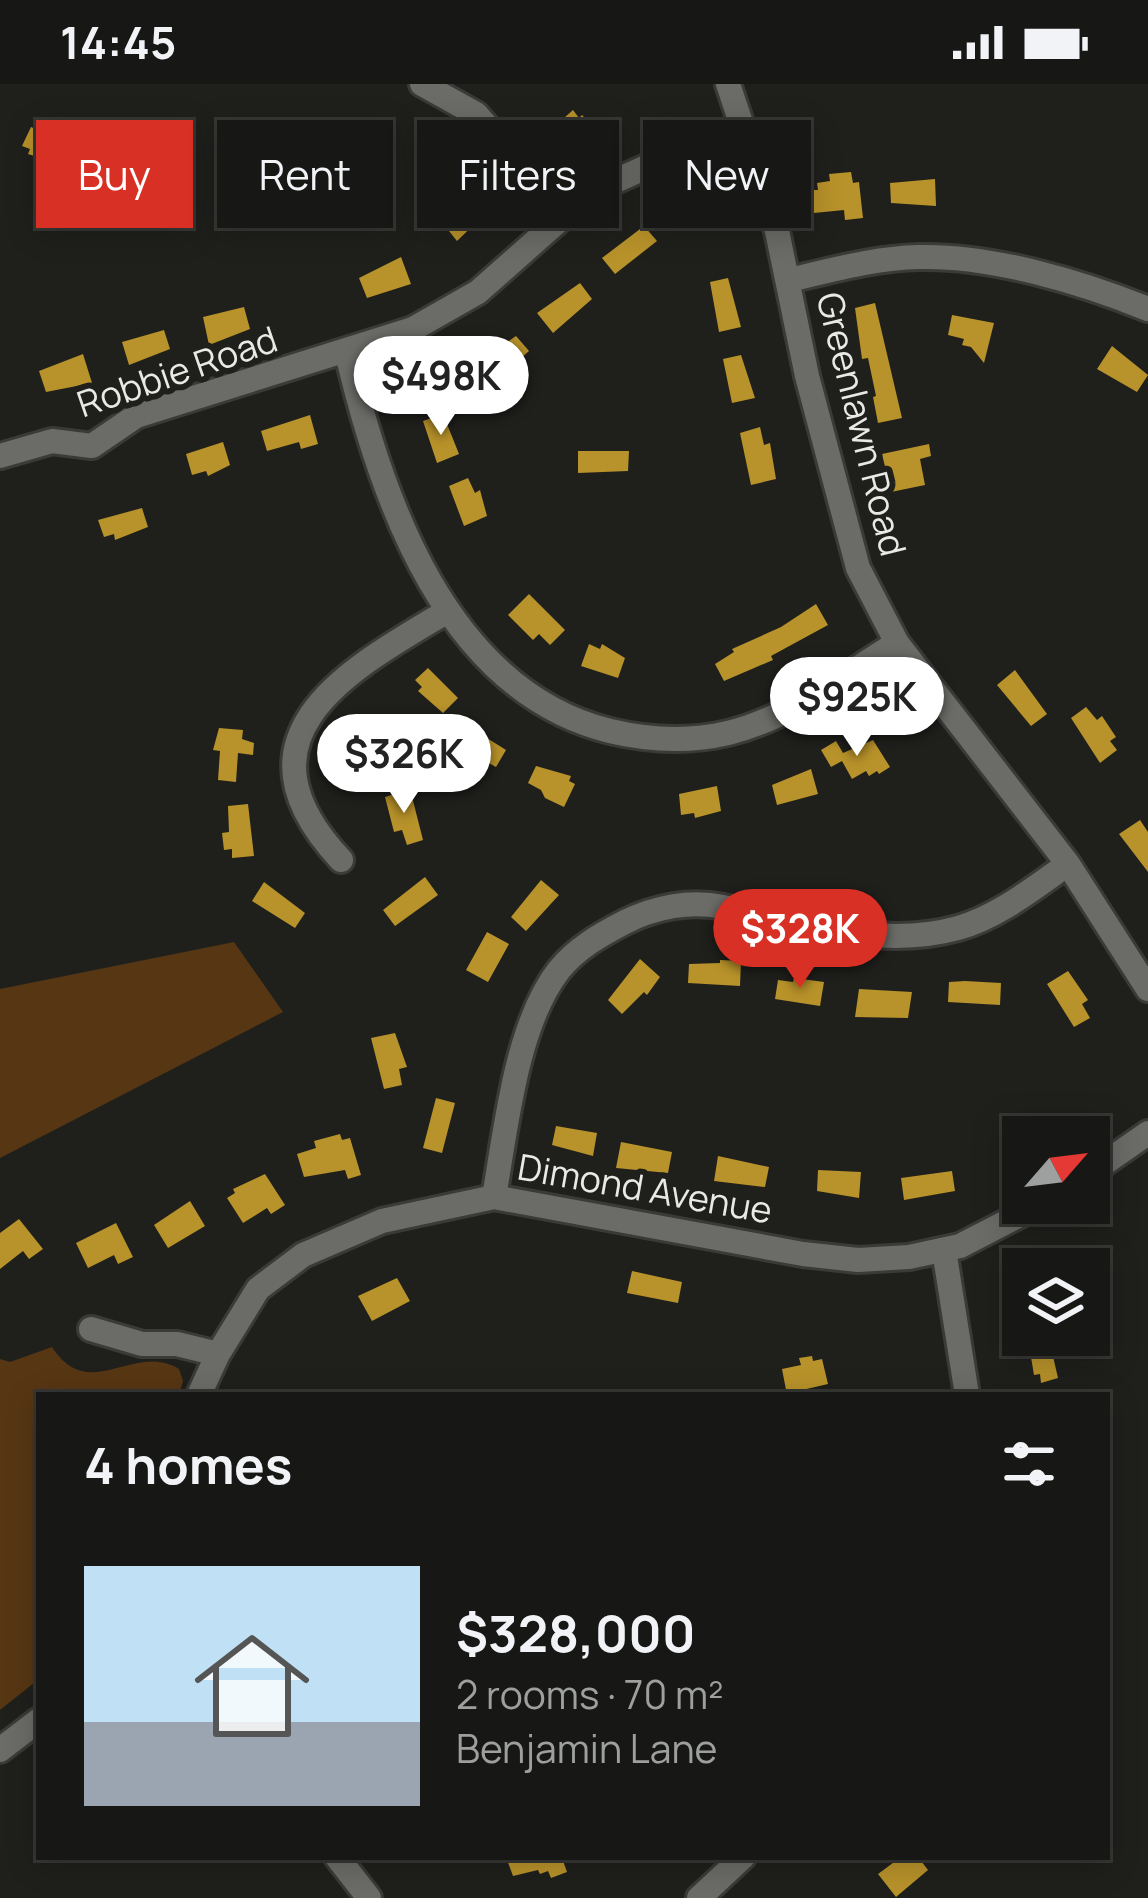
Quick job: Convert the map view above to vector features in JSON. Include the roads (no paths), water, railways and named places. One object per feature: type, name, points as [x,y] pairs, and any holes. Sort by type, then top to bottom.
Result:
[{"type":"street","points":[[422,84],[481,120]]},
{"type":"street","name":"Greenlawn Road","points":[[728,84],[741,120]]},
{"type":"street","name":"Robbie Road","points":[[0,456],[52,441],[92,446],[136,416],[413,329],[478,292],[548,228]]},
{"type":"street","name":"Greenlawn Road","points":[[774,228],[858,568],[897,643],[1068,864],[1148,989]]},
{"type":"street","points":[[789,280],[849,266],[954,257],[1058,280],[1148,309]]},
{"type":"street","points":[[347,353],[365,431],[446,612],[496,669],[558,714],[655,739],[725,734],[786,711],[897,643]]},
{"type":"street","points":[[341,860],[308,821],[298,796],[293,772],[303,725],[318,702],[341,681],[446,612]]},
{"type":"street","points":[[494,1198],[532,1024],[543,995],[576,952],[637,916],[692,904],[850,933],[953,930],[1023,895],[1068,864]]},
{"type":"street","points":[[1110,1159],[1148,1133]]},
{"type":"street","name":"Dimond Avenue","points":[[200,1392],[258,1289],[303,1255],[382,1221],[494,1198],[858,1260],[944,1250],[1002,1224]]},
{"type":"street","points":[[944,1250],[967,1392]]},
{"type":"street","points":[[91,1329],[142,1344],[177,1344],[218,1354]]},
{"type":"street","points":[[0,1750],[36,1722]]},
{"type":"street","points":[[339,1860],[369,1898]]},
{"type":"street","points":[[699,1898],[740,1860]]}]
